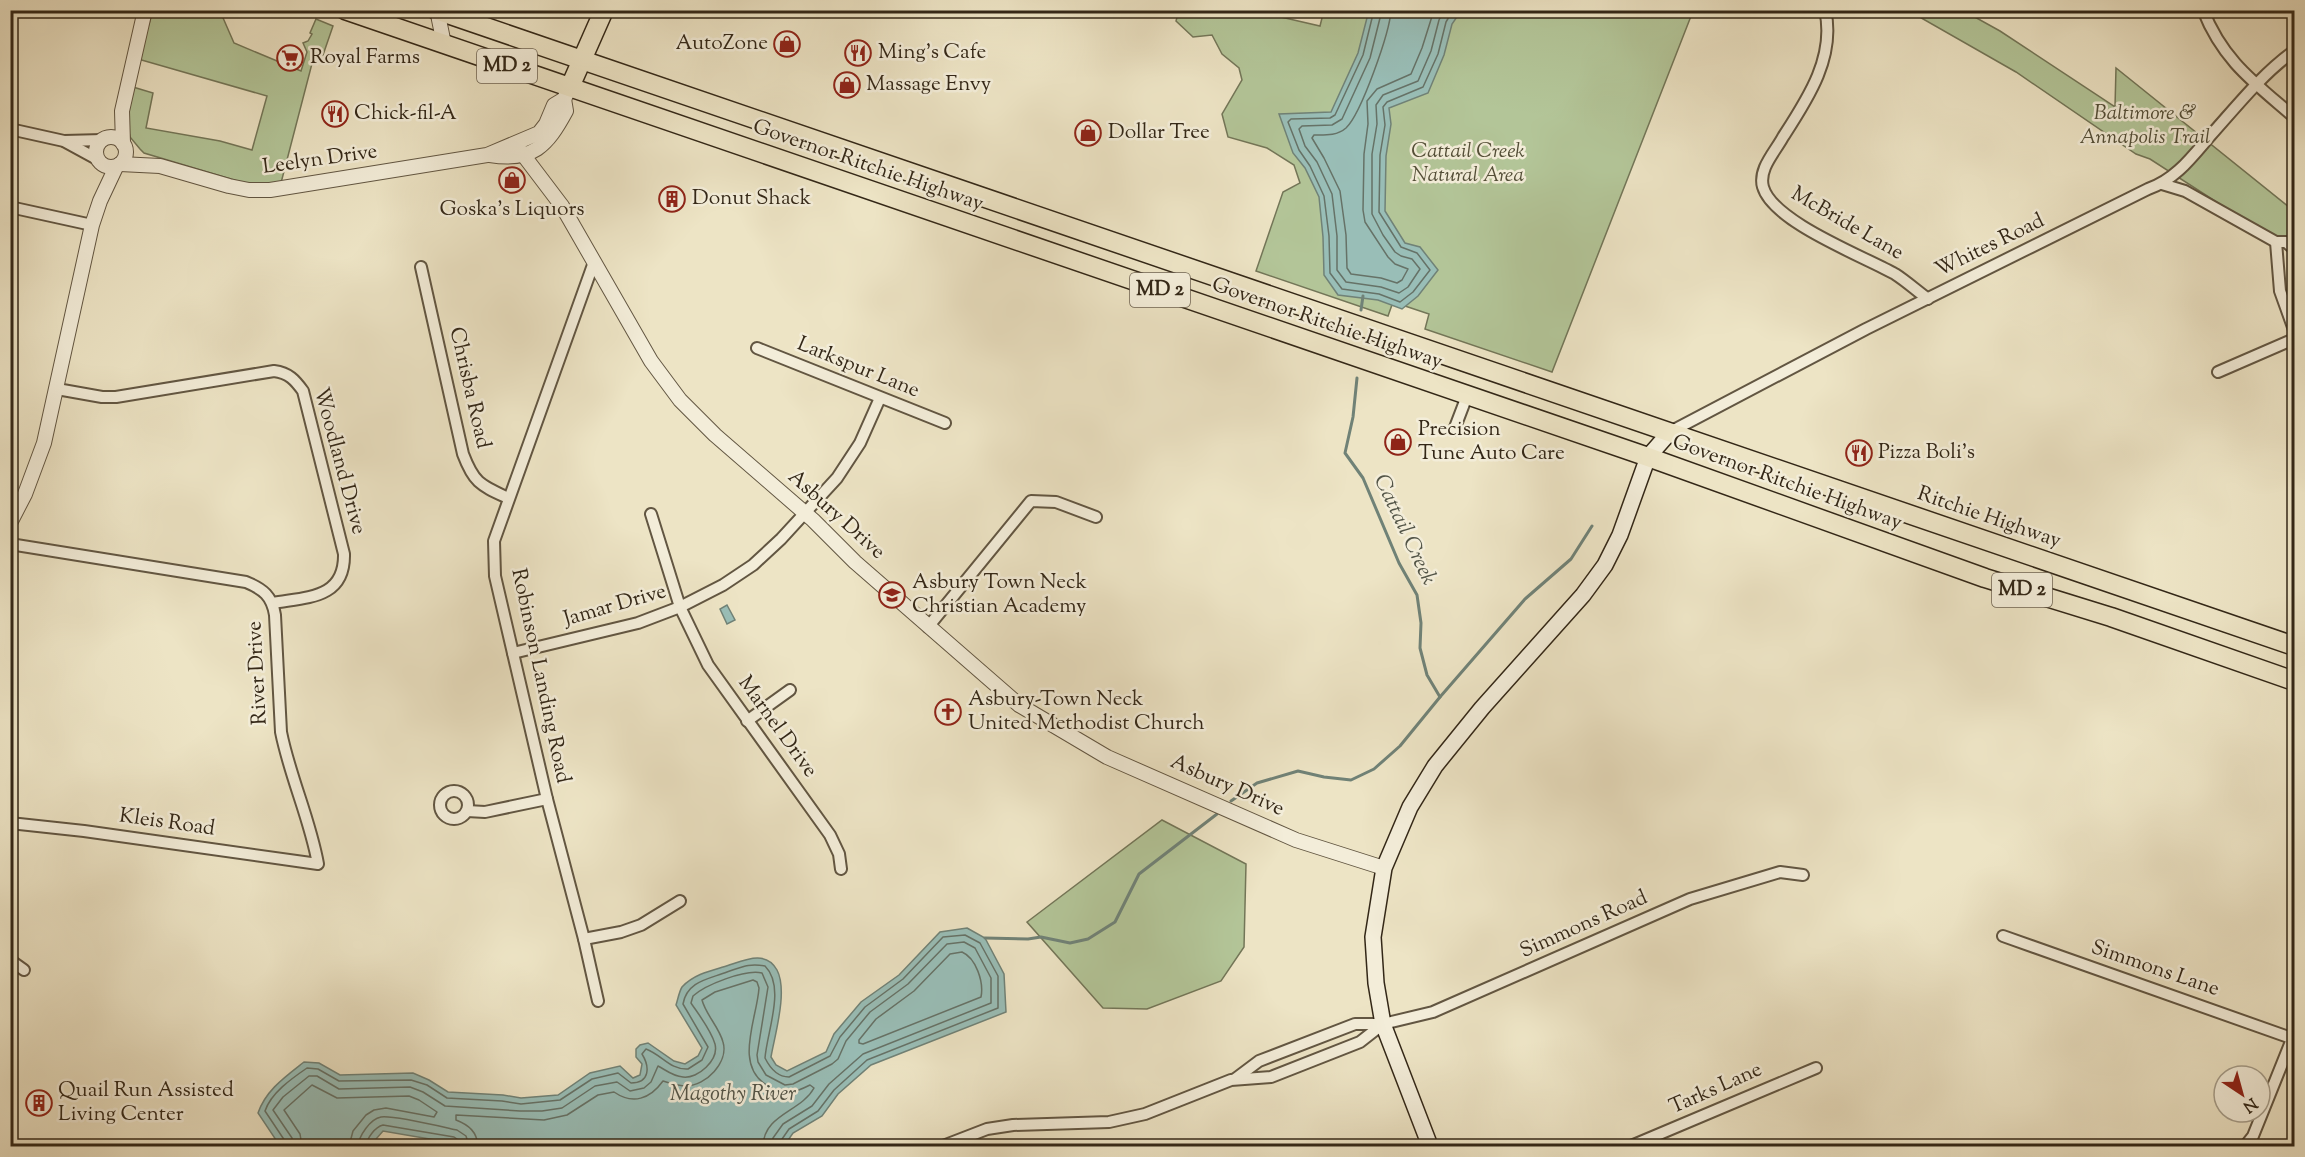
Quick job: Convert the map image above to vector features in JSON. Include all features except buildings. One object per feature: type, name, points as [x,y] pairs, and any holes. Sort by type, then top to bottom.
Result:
[{"type":"main road","name":"Governor Ritchie Highway","points":[[345,10],[444,44],[567,93],[1648,457],[1985,578],[2111,617],[2295,681]]},
{"type":"main road","points":[[567,93],[604,10]]},
{"type":"main road","name":"Governor Ritchie Highway","points":[[437,11],[1670,432]]},
{"type":"main road","points":[[1430,1146],[1383,1024],[1376,983],[1373,936],[1384,868],[1410,807],[1435,766],[1482,708],[1583,595],[1605,566],[1620,534],[1648,457],[1670,432]]},
{"type":"main road","name":"Ritchie Highway","points":[[1670,432],[2295,646]]},
{"type":"street","points":[[10,523],[38,462],[57,389],[92,225],[100,201],[118,165],[126,156],[122,111],[145,10]]},
{"type":"street","name":"McBride Lane","points":[[1825,10],[1828,37],[1820,71],[1764,167],[1762,184],[1766,194],[1779,210],[1797,223],[1897,275],[1928,299]]},
{"type":"street","points":[[2203,10],[2225,53],[2256,85],[2295,117]]},
{"type":"street","points":[[437,11],[444,44]]},
{"type":"street","name":"Whites Road","points":[[1670,432],[1928,299],[2139,193],[2162,184],[2182,167],[2275,65],[2295,51]]},
{"type":"street","points":[[525,155],[547,142],[554,133],[566,111],[567,93]]},
{"type":"street","name":"Leelyn Drive","points":[[124,145],[160,166],[229,186],[270,190],[487,155],[539,133],[546,124],[554,105],[567,93]]},
{"type":"street","points":[[100,201],[99,161],[96,150],[122,111]]},
{"type":"street","points":[[10,129],[64,141],[113,138],[124,145]]},
{"type":"street","points":[[64,141],[108,167],[118,165]]},
{"type":"street","name":"Asbury Drive","points":[[515,144],[562,206],[651,361],[681,400],[715,435],[928,627],[1019,705],[1107,756],[1296,840],[1384,868]]},
{"type":"street","name":"Leelyn Drive","points":[[487,155],[499,157],[525,155]]},
{"type":"street","name":"Leelyn Drive","points":[[118,165],[160,166]]},
{"type":"street","points":[[2162,184],[2185,191],[2285,245],[2280,291],[2295,330]]},
{"type":"street","points":[[10,207],[92,225]]},
{"type":"street","name":"Robinson Landing Road","points":[[594,262],[494,541],[495,576],[547,799],[598,1001]]},
{"type":"street","name":"Chrisba Road","points":[[421,267],[463,454],[471,474],[483,486],[508,498]]},
{"type":"street","points":[[2217,372],[2295,339]]},
{"type":"street","name":"Larkspur Lane","points":[[757,348],[945,423]]},
{"type":"street","name":"Woodland Drive","points":[[57,389],[102,397],[116,397],[274,371],[284,372],[291,376],[303,391],[344,554],[344,566],[339,581],[325,592],[273,603]]},
{"type":"street","points":[[1454,430],[1467,396]]},
{"type":"street","name":"Jamar Drive","points":[[513,653],[639,623],[680,607],[723,585],[753,565],[805,514],[837,478],[860,443],[880,398]]},
{"type":"street","points":[[928,627],[1032,501],[1056,502],[1096,517]]},
{"type":"street","name":"Marnel Drive","points":[[651,514],[680,607],[708,665],[830,835],[839,854],[841,869]]},
{"type":"street","name":"River Drive","points":[[10,544],[246,582],[267,593],[273,603],[281,732],[314,842],[318,864]]},
{"type":"street","points":[[747,721],[790,690]]},
{"type":"street","points":[[467,811],[485,812],[547,799]]},
{"type":"street","name":"Kleis Road","points":[[10,823],[84,831],[318,864]]},
{"type":"street","name":"Simmons Road","points":[[1383,1024],[1433,1011],[1690,899],[1780,872],[1803,876]]},
{"type":"street","points":[[584,939],[621,932],[640,925],[680,901]]},
{"type":"street","name":"Simmons Lane","points":[[2003,936],[2294,1039]]},
{"type":"street","points":[[10,960],[24,970]]},
{"type":"street","points":[[1235,1079],[1258,1060],[1355,1024],[1383,1024]]},
{"type":"street","points":[[943,1146],[964,1142],[987,1129],[1013,1125],[1109,1122],[1144,1114],[1235,1079],[1270,1077],[1360,1042],[1383,1024]]},
{"type":"street","points":[[2245,1146],[2253,1136],[2294,1039]]},
{"type":"street","name":"Tarks Lane","points":[[1631,1146],[1816,1068]]},
{"type":"green space","name":"Cattail Creek Natural Area","points":[[1179,10],[1255,11],[1320,26],[1324,10],[1693,11],[1552,372],[1425,329],[1429,314],[1393,302],[1388,316],[1256,271],[1283,192],[1300,183],[1294,165],[1267,148],[1228,137],[1222,114],[1242,80],[1239,68],[1222,54],[1212,35],[1193,37],[1176,21]]},
{"type":"green space","points":[[153,11],[220,11],[234,43],[301,71],[307,52],[303,43],[308,41],[312,34],[310,33],[316,19],[333,26],[323,55],[315,52],[281,183],[264,189],[144,153],[130,137],[127,123],[133,87],[153,93],[146,128],[220,141],[252,150],[267,96],[138,59]]},
{"type":"green space","name":"Baltimore & Annapolis Trail","points":[[1909,11],[1964,11],[2000,31],[2115,107],[2116,68],[2294,211],[2294,252],[2150,159],[2136,154],[2016,72]]},
{"type":"green space","points":[[1162,820],[1246,864],[1244,947],[1221,981],[1147,1009],[1103,1008],[1027,922]]},
{"type":"water","points":[[1369,10],[1461,11],[1452,24],[1444,55],[1428,93],[1389,108],[1391,124],[1386,156],[1385,211],[1405,243],[1420,247],[1438,270],[1418,296],[1402,309],[1378,300],[1338,295],[1324,275],[1319,197],[1305,168],[1293,153],[1279,114],[1331,112],[1358,53]]},
{"type":"water","points":[[727,605],[735,620],[727,624],[720,609]]},
{"type":"water","name":"Magothy River","points":[[967,928],[985,938],[1004,974],[1006,1012],[871,1065],[838,1094],[822,1116],[793,1133],[784,1146],[460,1146],[383,1131],[370,1146],[280,1146],[258,1113],[271,1091],[304,1062],[319,1063],[340,1075],[413,1073],[448,1092],[521,1098],[558,1095],[590,1073],[620,1066],[633,1078],[640,1075],[642,1064],[636,1057],[636,1049],[648,1043],[674,1061],[685,1064],[698,1056],[702,1048],[676,1005],[682,987],[701,974],[752,958],[772,963],[780,979],[780,1013],[771,1057],[776,1065],[787,1071],[826,1052],[834,1034],[861,1002],[899,975],[940,932]]},
{"type":"waterway","name":"Cattail Creek","points":[[1361,310],[1363,296]]},
{"type":"waterway","name":"Cattail Creek","points":[[1357,378],[1353,417],[1345,453],[1363,478],[1399,563],[1417,595],[1421,623],[1420,648],[1427,675],[1440,697]]},
{"type":"waterway","name":"Cattail Creek","points":[[1231,801],[1257,783],[1298,771],[1351,780],[1374,769],[1400,746],[1525,599],[1571,559],[1592,526]]},
{"type":"waterway","name":"Cattail Creek","points":[[985,938],[1041,937],[1070,943],[1088,939],[1115,922],[1139,874],[1217,814]]},
{"type":"place","name":"AutoZone","points":[[787,44]]},
{"type":"place","name":"Ming's Cafe","points":[[858,53]]},
{"type":"place","name":"Royal Farms","points":[[290,58]]},
{"type":"place","name":"Massage Envy","points":[[847,85]]},
{"type":"place","name":"Chick-fil-A","points":[[335,114]]},
{"type":"place","name":"Dollar Tree","points":[[1088,133]]},
{"type":"place","name":"Goska's Liquors","points":[[512,180]]},
{"type":"place","name":"Donut Shack","points":[[672,199]]},
{"type":"place","name":"Precision Tune Auto Care","points":[[1398,442]]},
{"type":"place","name":"Pizza Boli's","points":[[1859,453]]},
{"type":"place","name":"Asbury Town Neck Christian Academy","points":[[892,595]]},
{"type":"place","name":"Asbury-Town Neck United Methodist Church","points":[[948,712]]},
{"type":"place","name":"Quail Run Assisted Living Center","points":[[39,1103]]}]
